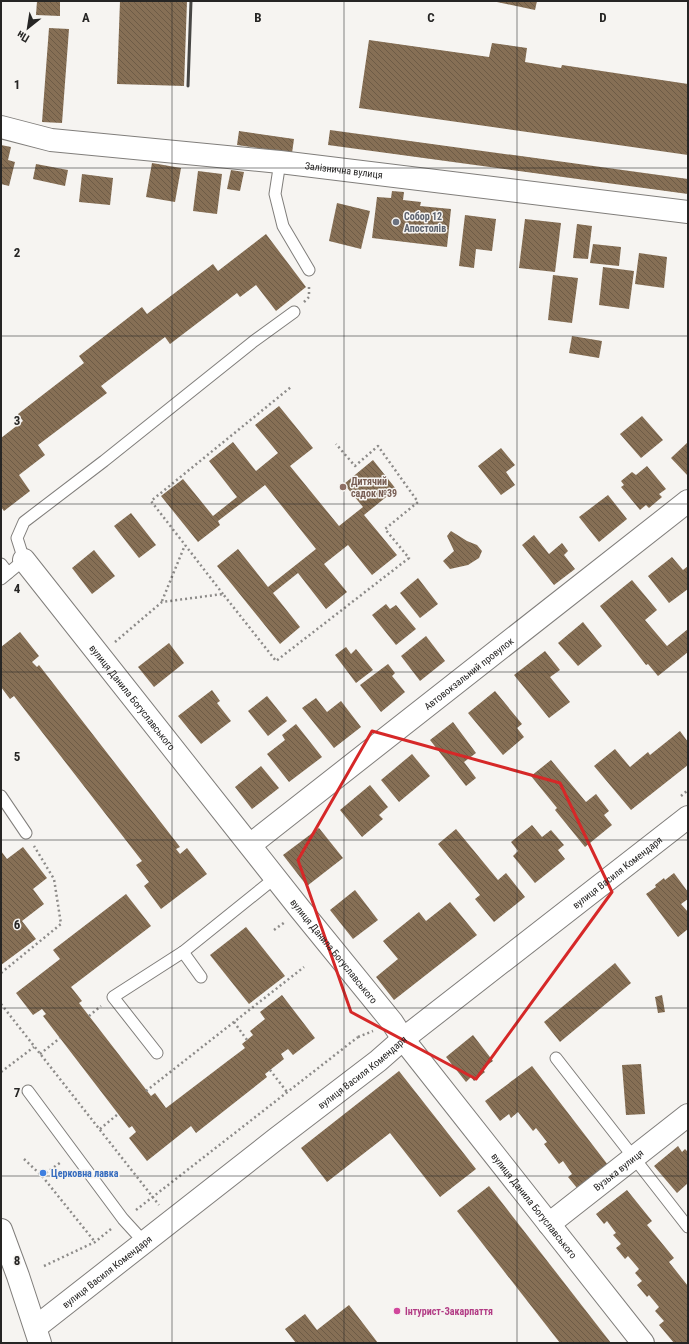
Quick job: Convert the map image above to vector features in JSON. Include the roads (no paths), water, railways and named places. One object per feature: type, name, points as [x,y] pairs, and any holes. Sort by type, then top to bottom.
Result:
[{"type":"street","name":"Залізнична вулиця","points":[[1,127],[51,140],[280,162],[688,212]]},
{"type":"street","name":"Автовокзальний провулок","points":[[250,845],[688,501]]},
{"type":"street","name":"вулиця Данила Богуславського","points":[[11,571],[99,654],[275,878],[392,1022],[403,1039],[643,1343]]},
{"type":"street","name":"вулиця Василя Комендаря","points":[[38,1335],[171,1220],[378,1061],[403,1039],[688,817]]},
{"type":"street","name":"Вузька вулиця","points":[[549,1224],[688,1115]]},
{"type":"street","points":[[1,1230],[38,1335]]},
{"type":"lane","points":[[280,162],[275,194],[283,226],[309,270]]},
{"type":"lane","points":[[1,564],[11,571],[17,538],[24,522],[104,461],[254,341],[294,312]]},
{"type":"lane","points":[[1,796],[26,833]]},
{"type":"lane","points":[[157,1052],[113,997],[183,952],[275,878]]},
{"type":"lane","points":[[183,952],[201,977]]},
{"type":"lane","points":[[556,1058],[688,1227]]},
{"type":"lane","points":[[28,1091],[124,1219],[144,1242]]},
{"type":"railway","points":[[188,86],[191,1]]},
{"type":"place","name":"Собор 12 Апостолів","points":[[396,222]]},
{"type":"place","name":"Дитячий садок №39","points":[[343,487]]},
{"type":"place","name":"Церковна лавка","points":[[43,1173]]},
{"type":"place","name":"Інтурист-Закарпаття","points":[[397,1311]]}]
